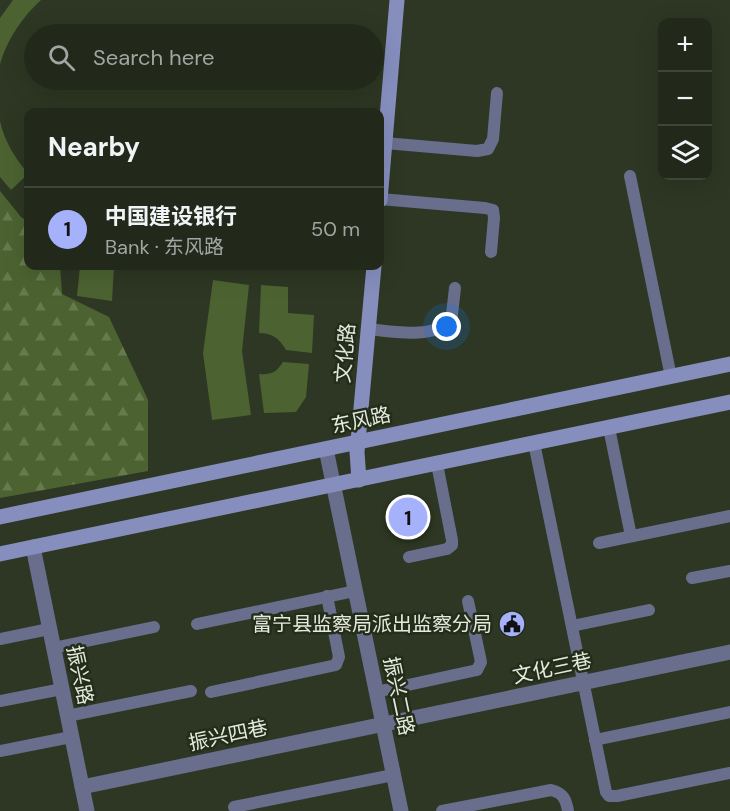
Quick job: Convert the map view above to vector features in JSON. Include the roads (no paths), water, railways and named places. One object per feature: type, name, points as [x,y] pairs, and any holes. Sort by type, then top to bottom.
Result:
[{"type":"main road","points":[[384,153],[397,0]]},
{"type":"main road","name":"文化路","points":[[359,480],[358,442],[374,270]]},
{"type":"main road","name":"东风路","points":[[0,516],[730,364]]},
{"type":"main road","points":[[0,554],[730,402]]},
{"type":"street","name":"振兴二路","points":[[326,449],[401,811]]},
{"type":"street","name":"振兴路","points":[[33,548],[87,811]]},
{"type":"street","name":"文化三巷","points":[[383,724],[730,652]]},
{"type":"street","name":"振兴四巷","points":[[82,787],[383,724]]},
{"type":"lane","points":[[385,142],[477,151],[489,149],[493,139],[497,93]]},
{"type":"lane","points":[[630,176],[671,377]]},
{"type":"lane","points":[[384,199],[493,210],[491,252]]},
{"type":"lane","points":[[368,329],[414,333],[445,327],[451,323],[453,317],[456,288]]},
{"type":"lane","points":[[609,428],[631,536]]},
{"type":"lane","points":[[534,443],[605,789],[609,796],[730,773]]},
{"type":"lane","points":[[409,557],[447,549],[452,545],[437,464]]},
{"type":"lane","points":[[599,543],[730,516]]},
{"type":"lane","points":[[693,578],[730,571]]},
{"type":"lane","points":[[196,624],[355,591]]},
{"type":"lane","points":[[211,692],[336,665],[339,657],[327,596]]},
{"type":"lane","points":[[376,692],[477,670],[480,662],[468,601]]},
{"type":"lane","points":[[572,626],[649,610]]},
{"type":"lane","points":[[53,648],[154,627]]},
{"type":"lane","points":[[0,639],[49,628]]},
{"type":"lane","points":[[0,701],[62,689]]},
{"type":"lane","points":[[67,716],[191,691]]},
{"type":"lane","points":[[595,740],[730,712]]},
{"type":"lane","points":[[0,751],[71,737]]},
{"type":"lane","points":[[234,807],[393,775]]},
{"type":"lane","points":[[442,811],[551,790],[559,792],[565,798],[568,811]]},
{"type":"place","name":"中国建设银行","points":[[408,517]]},
{"type":"place","name":"富宁县监察局派出监察分局","points":[[512,624]]}]
